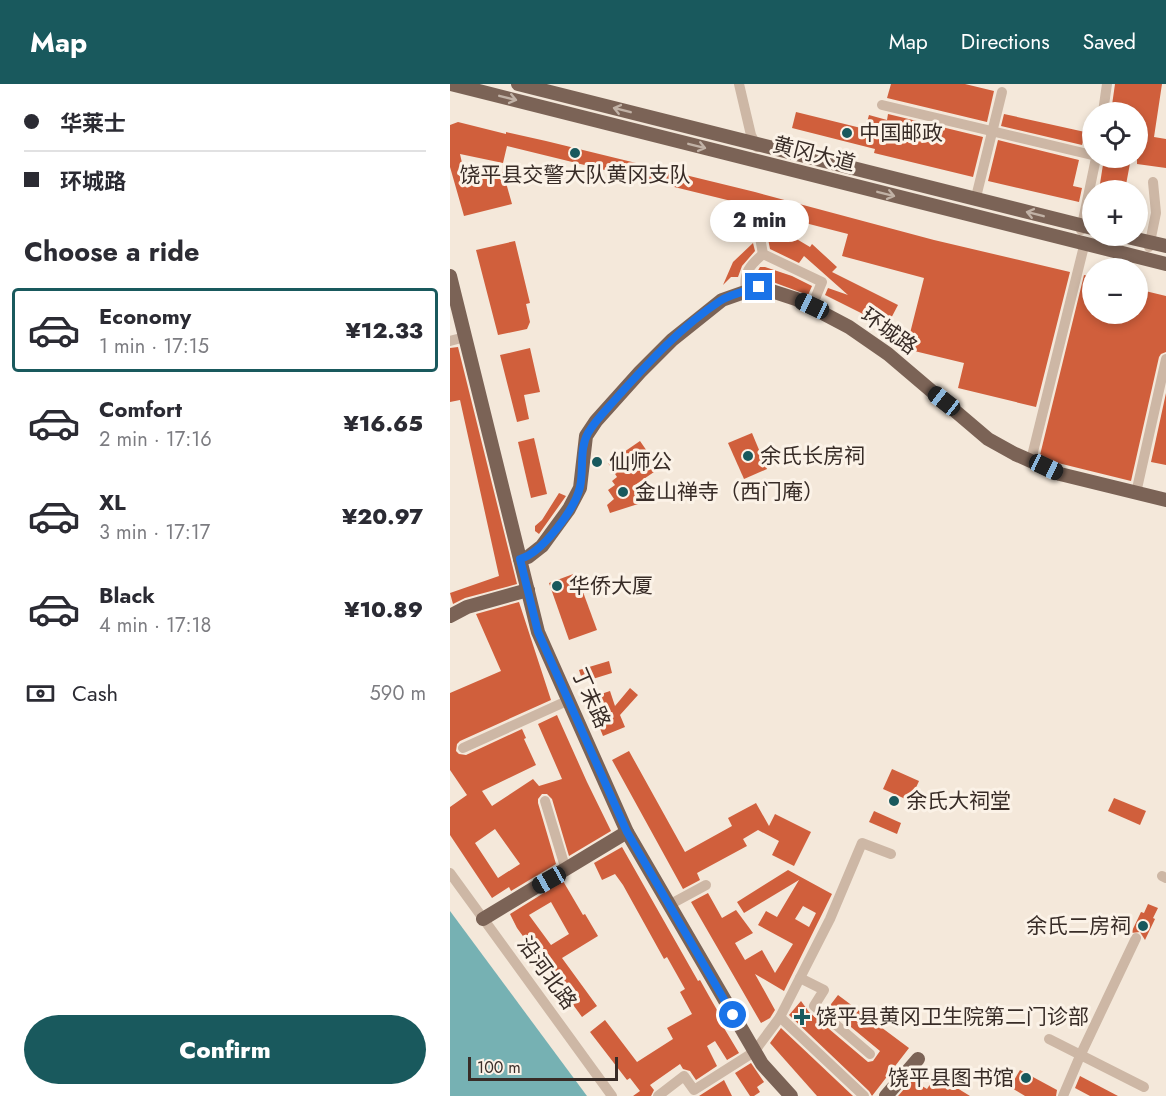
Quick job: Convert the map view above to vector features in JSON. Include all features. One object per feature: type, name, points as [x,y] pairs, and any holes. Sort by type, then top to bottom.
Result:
[{"type":"main road","name":"黄冈大道","points":[[451,84],[1166,264]]},
{"type":"main road","name":"黄冈大道","points":[[518,84],[1082,228]]},
{"type":"main road","points":[[1148,242],[1166,246]]},
{"type":"main road","name":"丁未路","points":[[450,276],[538,632],[627,832],[754,1052],[791,1096]]},
{"type":"main road","name":"环城路","points":[[520,559],[528,557],[542,546],[569,509],[580,488],[586,436],[596,421],[672,340],[722,300],[759,287],[812,306],[849,327],[888,354],[988,439],[1060,474],[1166,500]]},
{"type":"main road","points":[[450,616],[466,607],[528,590]]},
{"type":"main road","points":[[483,919],[627,832]]},
{"type":"main road","points":[[886,1096],[918,1059]]},
{"type":"street","points":[[739,84],[758,151]]},
{"type":"street","points":[[1104,102],[1107,84]]},
{"type":"street","points":[[977,193],[1002,92]]},
{"type":"street","points":[[882,105],[1082,153]]},
{"type":"street","points":[[1149,247],[1156,213],[1153,182]]},
{"type":"street","points":[[759,232],[764,254]]},
{"type":"street","points":[[1031,460],[1083,250]]},
{"type":"street","points":[[746,291],[744,284],[750,265],[764,254]]},
{"type":"street","points":[[764,254],[822,282],[812,306]]},
{"type":"street","points":[[450,341],[465,337]]},
{"type":"street","points":[[1136,493],[1166,359]]},
{"type":"street","points":[[464,748],[569,700]]},
{"type":"street","points":[[545,801],[566,870]]},
{"type":"street","points":[[658,1096],[684,1076],[694,1090],[754,1052],[780,1017],[830,919],[862,843],[891,854]]},
{"type":"street","name":"沿河北路","points":[[450,873],[612,1096]]},
{"type":"street","points":[[669,904],[706,885]]},
{"type":"street","points":[[1064,1096],[1080,1056],[1136,938]]},
{"type":"street","points":[[800,978],[825,990],[814,1006],[870,1054]]},
{"type":"street","points":[[780,1017],[864,1096]]},
{"type":"street","points":[[1049,1039],[1144,1087]]},
{"type":"water","points":[[450,911],[587,1096],[450,1096]]},
{"type":"building","points":[[891,84],[965,84],[994,91],[987,122],[887,98]]},
{"type":"building","points":[[1115,84],[1162,84],[1154,137],[1166,139],[1166,168],[1148,166],[1148,102],[1112,102]]},
{"type":"building","points":[[796,112],[865,129],[869,115],[887,120],[888,114],[983,137],[973,177],[874,153],[875,149],[792,128]]},
{"type":"building","points":[[1004,114],[1082,131],[1082,145],[1001,126]]},
{"type":"building","points":[[458,122],[755,192],[934,240],[1070,272],[1036,407],[958,388],[964,363],[906,349],[924,278],[842,256],[848,234],[778,216],[780,213],[507,146],[503,163],[460,154],[466,181],[503,172],[512,204],[464,216],[450,167],[450,125]]},
{"type":"building","points":[[998,140],[1079,160],[1073,186],[1082,188],[1079,202],[988,181]]},
{"type":"building","points":[[1102,168],[1129,168],[1127,180],[1101,180]]},
{"type":"building","points":[[773,225],[810,247],[812,244],[837,267],[832,272],[898,305],[887,326],[825,295],[828,288],[848,295],[804,256],[799,263],[770,249],[767,234]]},
{"type":"building","points":[[515,241],[530,303],[526,304],[530,322],[527,329],[498,335],[476,250]]},
{"type":"building","points":[[753,243],[755,251],[742,266],[738,277],[731,277],[723,285],[733,262]]},
{"type":"building","points":[[760,267],[792,276],[812,286],[808,295],[762,278],[753,279]]},
{"type":"building","points":[[1082,283],[1082,324],[1148,324],[1148,292],[1166,296],[1166,352],[1159,357],[1131,481],[1058,463],[1040,455]]},
{"type":"building","points":[[458,347],[517,584],[465,598],[453,604],[450,593],[499,576],[460,400],[450,402],[450,348]]},
{"type":"building","points":[[530,348],[540,392],[524,395],[529,419],[517,422],[500,355]]},
{"type":"building","points":[[1166,393],[1166,465],[1151,462]]},
{"type":"building","name":"余氏长房祠","points":[[752,433],[767,469],[744,479],[728,443]]},
{"type":"building","points":[[534,438],[547,494],[531,498],[518,442]]},
{"type":"building","name":"金山禅寺（西门庵）","points":[[640,441],[649,454],[644,458],[654,472],[635,485],[638,504],[610,513],[607,505],[614,499],[608,490],[615,485],[612,481],[617,477],[608,463]]},
{"type":"building","points":[[559,493],[566,496],[539,534],[535,531],[535,526],[542,520]]},
{"type":"building","name":"华侨大厦","points":[[576,573],[597,630],[569,640],[549,583]]},
{"type":"building","points":[[519,602],[551,700],[460,741],[456,751],[466,755],[522,729],[536,765],[482,791],[492,806],[533,779],[539,786],[562,779],[538,724],[557,715],[611,831],[569,856],[552,799],[547,794],[542,794],[538,803],[556,864],[511,891],[509,887],[492,898],[450,835],[450,807],[467,795],[450,770],[450,693],[501,671],[476,614]],"holes":[[[495,829],[520,864],[498,878],[475,843]]]},
{"type":"building","points":[[609,661],[612,673],[583,682],[579,670]]},
{"type":"building","points":[[630,688],[638,695],[620,715],[625,727],[603,736],[589,701],[593,699],[592,697],[610,691],[615,706]]},
{"type":"building","points":[[629,751],[685,852],[732,826],[728,818],[756,803],[769,826],[775,814],[811,832],[794,866],[772,855],[779,841],[758,830],[743,839],[747,846],[697,873],[700,880],[683,889],[612,760]]},
{"type":"building","points":[[892,769],[919,781],[910,801],[883,789]]},
{"type":"building","points":[[1114,798],[1146,811],[1140,825],[1108,811]]},
{"type":"building","points":[[874,811],[901,823],[897,834],[869,822]]},
{"type":"building","points":[[622,847],[698,981],[700,980],[721,1017],[718,1018],[739,1053],[727,1060],[715,1041],[707,1046],[717,1066],[696,1080],[690,1071],[683,1069],[680,1064],[650,1085],[654,1090],[651,1096],[633,1096],[640,1091],[630,1078],[627,1080],[590,1032],[605,1020],[637,1062],[673,1039],[667,1028],[692,1014],[680,992],[685,989],[667,957],[664,959],[623,885],[615,874],[602,880],[594,863]]},
{"type":"building","points":[[788,870],[832,894],[784,991],[755,974],[775,1010],[770,1018],[761,1023],[691,902],[708,893],[722,918],[736,910],[753,933],[735,943],[745,960],[762,950],[775,973],[793,944],[758,925],[766,911],[777,917],[799,880],[744,913],[737,902]],"holes":[[[803,906],[816,913],[809,927],[795,919]]]},
{"type":"building","points":[[563,881],[598,936],[562,958],[597,1006],[582,1017],[517,928],[510,914]],"holes":[[[551,902],[569,934],[551,945],[529,915]]]},
{"type":"building","name":"余氏二房祠","points":[[1148,904],[1158,908],[1145,940],[1140,932],[1131,933],[1141,912],[1144,913]]},
{"type":"building","points":[[838,995],[909,1048],[872,1096],[789,1015],[801,1001],[809,1012],[868,1062],[873,1061],[880,1051],[828,1008]]},
{"type":"building","points":[[781,1028],[853,1096],[817,1096],[770,1043]]},
{"type":"building","points":[[751,1063],[764,1082],[757,1087],[760,1092],[754,1096],[750,1096],[735,1073]]},
{"type":"building","name":"饶平县图书馆","points":[[1020,1070],[1057,1090],[1056,1096],[1025,1096],[1010,1087]]},
{"type":"building","points":[[936,1075],[970,1096],[898,1096],[912,1080],[927,1089]]},
{"type":"building","points":[[1080,1076],[1118,1096],[1090,1096],[1075,1088]]},
{"type":"building","points":[[724,1080],[732,1096],[699,1096]]},
{"type":"place","name":"中国邮政","points":[[847,133]]},
{"type":"place","name":"饶平县交警大队黄冈支队","points":[[575,153]]},
{"type":"place","name":"余氏长房祠","points":[[748,456]]},
{"type":"place","name":"仙师公","points":[[597,462]]},
{"type":"place","name":"金山禅寺（西门庵）","points":[[623,492]]},
{"type":"place","name":"华侨大厦","points":[[557,586]]},
{"type":"place","name":"余氏大祠堂","points":[[894,801]]},
{"type":"place","name":"余氏二房祠","points":[[1143,926]]},
{"type":"place","name":"饶平县黄冈卫生院第二门诊部","points":[[802,1017]]},
{"type":"place","name":"饶平县图书馆","points":[[1026,1078]]},
{"type":"route","points":[[733,1015],[627,832],[538,632],[520,559],[528,557],[542,546],[559,526],[569,509],[580,488],[586,436],[596,421],[672,340],[722,300],[759,287]]}]
